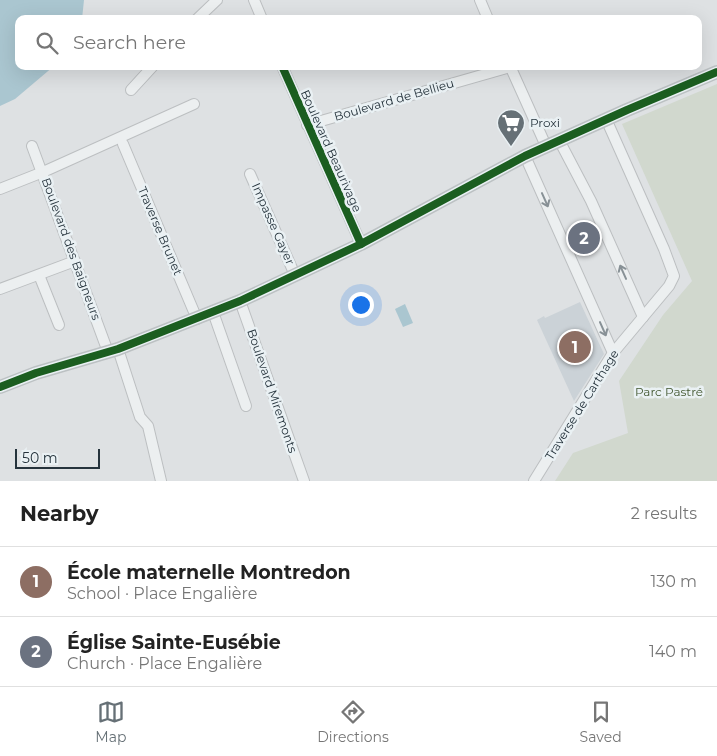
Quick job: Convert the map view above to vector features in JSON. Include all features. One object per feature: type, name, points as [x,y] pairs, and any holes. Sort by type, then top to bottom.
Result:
[{"type":"street","points":[[201,15],[217,0]]},
{"type":"street","points":[[254,0],[260,15]]},
{"type":"street","points":[[480,0],[486,15]]},
{"type":"street","points":[[131,90],[149,70]]},
{"type":"street","name":"Boulevard Beaurivage","points":[[284,70],[361,244]]},
{"type":"street","name":"Boulevard de Bellieu","points":[[307,125],[496,70]]},
{"type":"street","points":[[512,70],[546,146]]},
{"type":"street","points":[[0,387],[36,373],[113,351],[240,301],[361,244],[525,156],[717,72]]},
{"type":"street","points":[[0,189],[43,172],[194,104]]},
{"type":"street","name":"Traverse de Carthage","points":[[534,481],[613,353],[669,286],[674,276],[664,249],[606,119]]},
{"type":"street","points":[[560,140],[591,201],[644,317]]},
{"type":"street","name":"Traverse Brunet","points":[[123,144],[196,319]]},
{"type":"street","name":"Boulevard des Baigneurs","points":[[32,146],[75,261],[140,417],[148,426],[161,481]]},
{"type":"street","points":[[525,156],[613,353]]},
{"type":"street","name":"Impasse Gayer","points":[[250,174],[295,275]]},
{"type":"street","points":[[0,289],[75,261]]},
{"type":"street","points":[[40,275],[59,325]]},
{"type":"street","name":"Boulevard Miremonts","points":[[240,301],[304,481]]},
{"type":"street","points":[[213,312],[246,406]]},
{"type":"shaded area","points":[[580,302],[604,354],[574,401],[537,320]]},
{"type":"green space","name":"Parc Pastré","points":[[717,84],[717,481],[555,481],[573,453],[628,433],[619,381],[663,315],[692,281],[622,124]]},
{"type":"water","points":[[0,0],[84,0],[82,15],[15,15],[15,70],[49,70],[15,99],[0,106]]},
{"type":"water","points":[[405,304],[413,323],[403,327],[395,309]]},
{"type":"cycle path","points":[[284,70],[361,244]]},
{"type":"cycle path","points":[[0,387],[36,373],[118,349],[240,301],[361,244],[525,156],[717,72]]},
{"type":"place","name":"Proxi","points":[[511,147]]},
{"type":"place","name":"Église Sainte-Eusébie","points":[[584,238]]},
{"type":"place","name":"École maternelle Montredon","points":[[575,347]]}]
